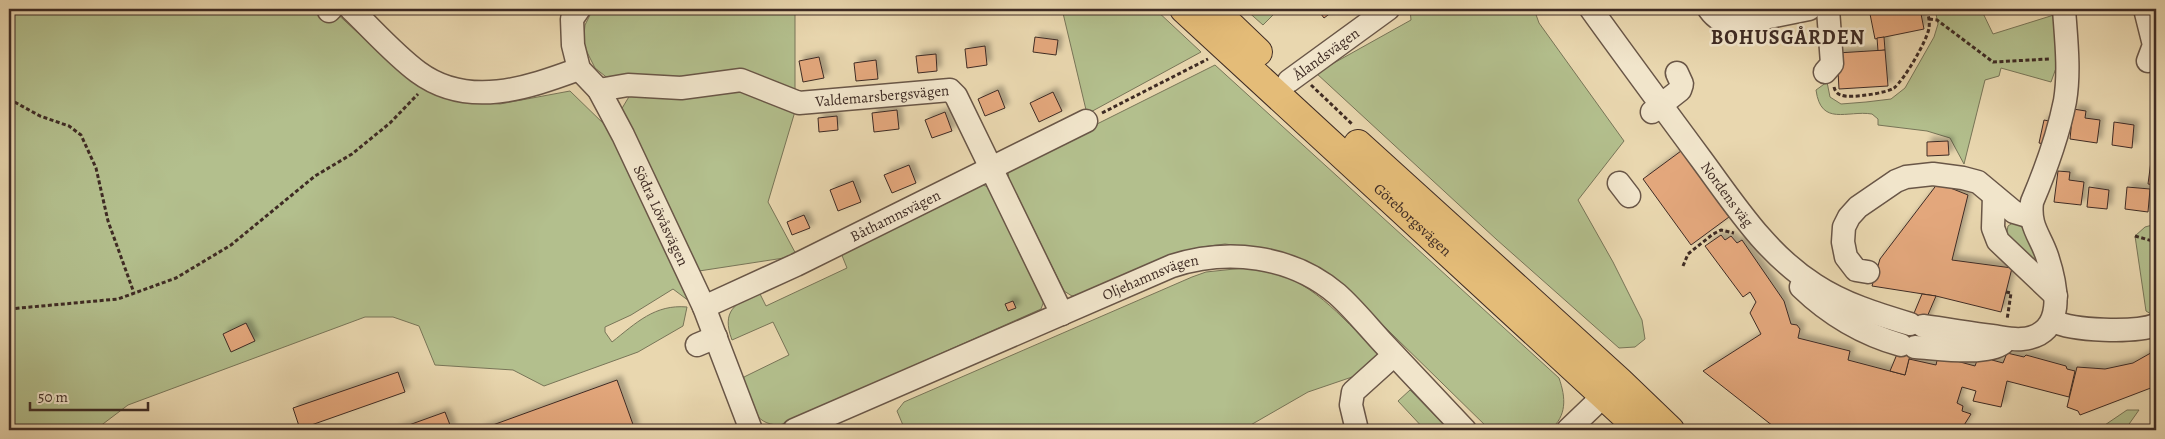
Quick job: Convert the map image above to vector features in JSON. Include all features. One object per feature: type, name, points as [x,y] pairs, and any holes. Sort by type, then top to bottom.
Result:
[{"type":"main road","name":"Göteborgsvägen","points":[[1184,9],[1611,389],[1670,430]]},
{"type":"main road","name":"Göteborgsvägen","points":[[1213,9],[1611,389],[1641,430]]},
{"type":"street","name":"Ålandsvägen","points":[[1289,81],[1388,9]]},
{"type":"street","name":"Nordens väg","points":[[1591,9],[1657,108],[1735,191],[1771,250],[1815,285],[1854,306],[1917,325],[2022,340],[2048,328],[2053,321]]},
{"type":"street","points":[[1709,9],[1716,18],[1735,24],[1809,9]]},
{"type":"street","points":[[1828,9],[1828,68]]},
{"type":"street","points":[[2064,9],[2067,57],[2065,99],[2054,147],[2032,202],[2031,217],[2047,256],[2056,296],[2053,321],[2064,326],[2130,321],[2147,328],[2156,325]]},
{"type":"street","points":[[2145,9],[2154,45],[2148,61]]},
{"type":"street","points":[[337,10],[430,80],[446,88],[482,93],[533,86],[579,69]]},
{"type":"street","name":"Södra Lövåsvägen","points":[[570,12],[573,45],[579,69],[599,90],[619,127],[704,307],[706,341],[751,430]]},
{"type":"street","points":[[1657,108],[1680,90],[1682,84],[1677,73]]},
{"type":"street","name":"Valdemarsbergsvägen","points":[[599,90],[628,85],[681,88],[741,80],[799,103],[950,90],[956,96],[1062,314]]},
{"type":"street","name":"Båthamnsvägen","points":[[704,307],[796,265],[1086,121]]},
{"type":"street","points":[[1868,272],[1856,270],[1846,258],[1842,242],[1841,224],[1858,207],[1896,181],[1906,177],[1941,174],[1991,187],[2014,212],[2031,217]]},
{"type":"street","points":[[1991,187],[1993,228],[1998,241],[2056,296]]},
{"type":"street","name":"Oljehamnsvägen","points":[[794,430],[1186,262],[1221,256],[1250,256],[1290,268],[1322,283],[1338,295],[1465,430]]},
{"type":"street","points":[[1795,270],[1795,278],[1799,285],[1823,307],[1859,330],[1908,346],[1980,349],[2002,345],[2004,338]]},
{"type":"street","points":[[1357,430],[1351,405],[1354,392],[1394,355]]},
{"type":"street","points":[[1568,430],[1611,389]]},
{"type":"path","points":[[1828,68],[1834,86],[1840,95],[1884,93],[1893,89],[1900,83],[1926,37],[1929,19],[1927,9]]},
{"type":"path","points":[[1929,19],[1937,20],[1993,62],[2067,57]]},
{"type":"path","points":[[1086,121],[1205,61],[1212,55]]},
{"type":"path","points":[[9,308],[118,298],[176,278],[231,245],[308,182],[352,154],[390,123],[430,80]]},
{"type":"path","points":[[9,99],[40,116],[69,126],[81,135],[96,168],[108,221],[134,293]]},
{"type":"path","points":[[1683,266],[1688,254],[1713,234]]},
{"type":"path","points":[[2135,236],[2156,242]]},
{"type":"path","points":[[2004,338],[2011,293],[2006,292]]},
{"type":"green space","points":[[9,9],[332,9],[397,69],[468,101],[500,104],[570,91],[606,126],[697,307],[673,289],[631,315],[605,327],[605,332],[612,342],[646,316],[676,307],[687,307],[683,326],[638,352],[544,386],[513,370],[435,365],[419,326],[393,317],[365,317],[128,405],[95,430],[9,430]]},
{"type":"green space","points":[[593,9],[795,9],[795,96],[679,82],[610,80],[595,68],[583,44],[585,25]]},
{"type":"green space","points":[[1062,9],[1155,9],[1201,52],[1087,114]]},
{"type":"green space","points":[[1245,9],[1279,9],[1263,25]]},
{"type":"green space","points":[[1410,9],[1534,9],[1539,23],[1624,141],[1578,200],[1613,262],[1642,320],[1645,339],[1635,347],[1619,348],[1496,239],[1316,73],[1411,20]]},
{"type":"green space","points":[[1935,9],[1981,9],[1993,34],[2057,14],[2060,57],[2051,82],[2001,68],[1999,76],[1985,80],[1964,164],[1950,138],[1927,131],[1878,125],[1878,119],[1872,114],[1829,113],[1823,109],[1816,90],[1827,82],[1830,97],[1841,104],[1891,99],[1905,88],[1934,37],[1938,24]]},
{"type":"green space","points":[[1215,65],[1559,378],[1564,406],[1556,425],[1550,430],[1490,430],[1346,289],[1290,256],[1271,250],[1225,244],[1202,247],[1178,253],[1077,295],[1072,296],[1064,291],[1009,179],[1008,172],[1013,166]]},
{"type":"green space","points":[[737,84],[796,108],[768,202],[797,256],[699,271],[621,110],[633,90]]},
{"type":"green space","points":[[978,183],[993,189],[1045,298],[1041,309],[780,425],[771,424],[758,417],[751,405],[743,381],[744,377],[789,355],[773,322],[732,340],[728,322],[732,309],[743,300],[759,292],[766,306],[847,268],[841,253]]},
{"type":"green space","points":[[2014,222],[2025,229],[2044,273],[2006,237],[2008,226]]},
{"type":"green space","points":[[2156,224],[2156,317],[2146,311],[2135,236],[2145,227]]},
{"type":"green space","points":[[1244,268],[1271,272],[1287,277],[1302,285],[1330,306],[1379,355],[1355,376],[1308,392],[1242,430],[905,430],[897,411],[904,402],[1192,277],[1206,272]]},
{"type":"green space","points":[[1410,390],[1449,430],[1425,430],[1398,401]]},
{"type":"green space","points":[[2127,410],[2139,410],[2127,427],[2138,427],[2142,430],[2093,430],[2099,429]]},
{"type":"building","points":[[1317,9],[1336,9],[1324,18]]},
{"type":"building","points":[[1869,9],[1920,9],[1924,29],[1875,39]]},
{"type":"building","points":[[1035,37],[1058,40],[1056,55],[1033,52]]},
{"type":"building","points":[[1884,37],[1885,50],[1878,51],[1877,38]]},
{"type":"building","points":[[985,46],[987,65],[967,68],[965,49]]},
{"type":"building","points":[[1885,50],[1888,86],[1839,89],[1837,53]]},
{"type":"building","points":[[936,54],[937,71],[918,73],[916,56]]},
{"type":"building","points":[[819,57],[824,78],[803,82],[799,61]]},
{"type":"building","points":[[876,60],[878,79],[856,81],[854,63]]},
{"type":"building","points":[[998,90],[1005,108],[985,116],[978,99]]},
{"type":"building","points":[[1053,92],[1062,111],[1039,122],[1030,103]]},
{"type":"building","points":[[2073,109],[2086,111],[2085,118],[2100,120],[2097,143],[2070,139]]},
{"type":"building","points":[[897,110],[899,129],[874,132],[872,113]]},
{"type":"building","points":[[945,112],[952,131],[932,138],[925,120]]},
{"type":"building","points":[[837,116],[838,130],[819,132],[818,118]]},
{"type":"building","points":[[2044,120],[2054,122],[2049,145],[2039,143]]},
{"type":"building","points":[[2114,122],[2134,125],[2132,148],[2112,145]]},
{"type":"building","points":[[2154,131],[2156,132],[2156,155],[2152,154]]},
{"type":"building","points":[[1948,141],[1949,155],[1927,156],[1927,142]]},
{"type":"building","points":[[1681,151],[1729,217],[1691,245],[1643,179]]},
{"type":"building","points":[[2151,161],[2156,161],[2156,185],[2148,184]]},
{"type":"building","points":[[909,165],[916,183],[892,193],[884,175]]},
{"type":"building","points":[[2058,171],[2070,172],[2069,180],[2084,182],[2081,205],[2054,202]]},
{"type":"building","points":[[853,181],[861,202],[838,211],[830,190]]},
{"type":"building","points":[[1938,183],[1968,195],[1952,260],[2012,268],[2001,312],[1936,296],[1872,286],[1880,259]]},
{"type":"building","points":[[2089,187],[2109,190],[2107,209],[2087,207]]},
{"type":"building","points":[[2127,187],[2150,189],[2148,212],[2125,209]]},
{"type":"building","points":[[804,215],[810,228],[792,235],[787,222]]},
{"type":"building","points":[[1721,235],[1725,240],[1731,236],[1737,243],[1742,240],[1784,301],[1791,324],[1797,325],[1800,329],[1798,338],[1850,351],[1848,360],[1905,375],[1909,359],[1936,365],[1938,356],[1975,366],[1978,358],[1992,359],[2003,363],[2007,353],[2024,357],[2026,355],[2066,366],[2067,369],[2075,371],[2069,397],[2007,381],[2001,407],[1973,401],[1976,391],[1962,387],[1957,403],[1963,406],[1962,411],[1971,414],[1961,430],[1778,430],[1703,371],[1761,334],[1750,313],[1756,302],[1750,292],[1743,297],[1705,246]]},
{"type":"building","points":[[1922,294],[1936,296],[1909,359],[1905,375],[1890,371]]},
{"type":"building","points":[[1013,301],[1016,308],[1008,311],[1005,304]]},
{"type":"building","points":[[246,323],[255,341],[231,352],[223,334]]},
{"type":"building","points":[[2156,350],[2156,386],[2080,415],[2078,411],[2067,407],[2077,367],[2105,369],[2133,363]]},
{"type":"building","points":[[398,372],[405,392],[300,429],[293,408]]},
{"type":"building","points":[[617,380],[635,430],[479,430]]},
{"type":"building","points":[[445,412],[452,430],[395,430]]},
{"type":"district","name":"BOHUSGÅRDEN","points":[[1788,37]]}]
